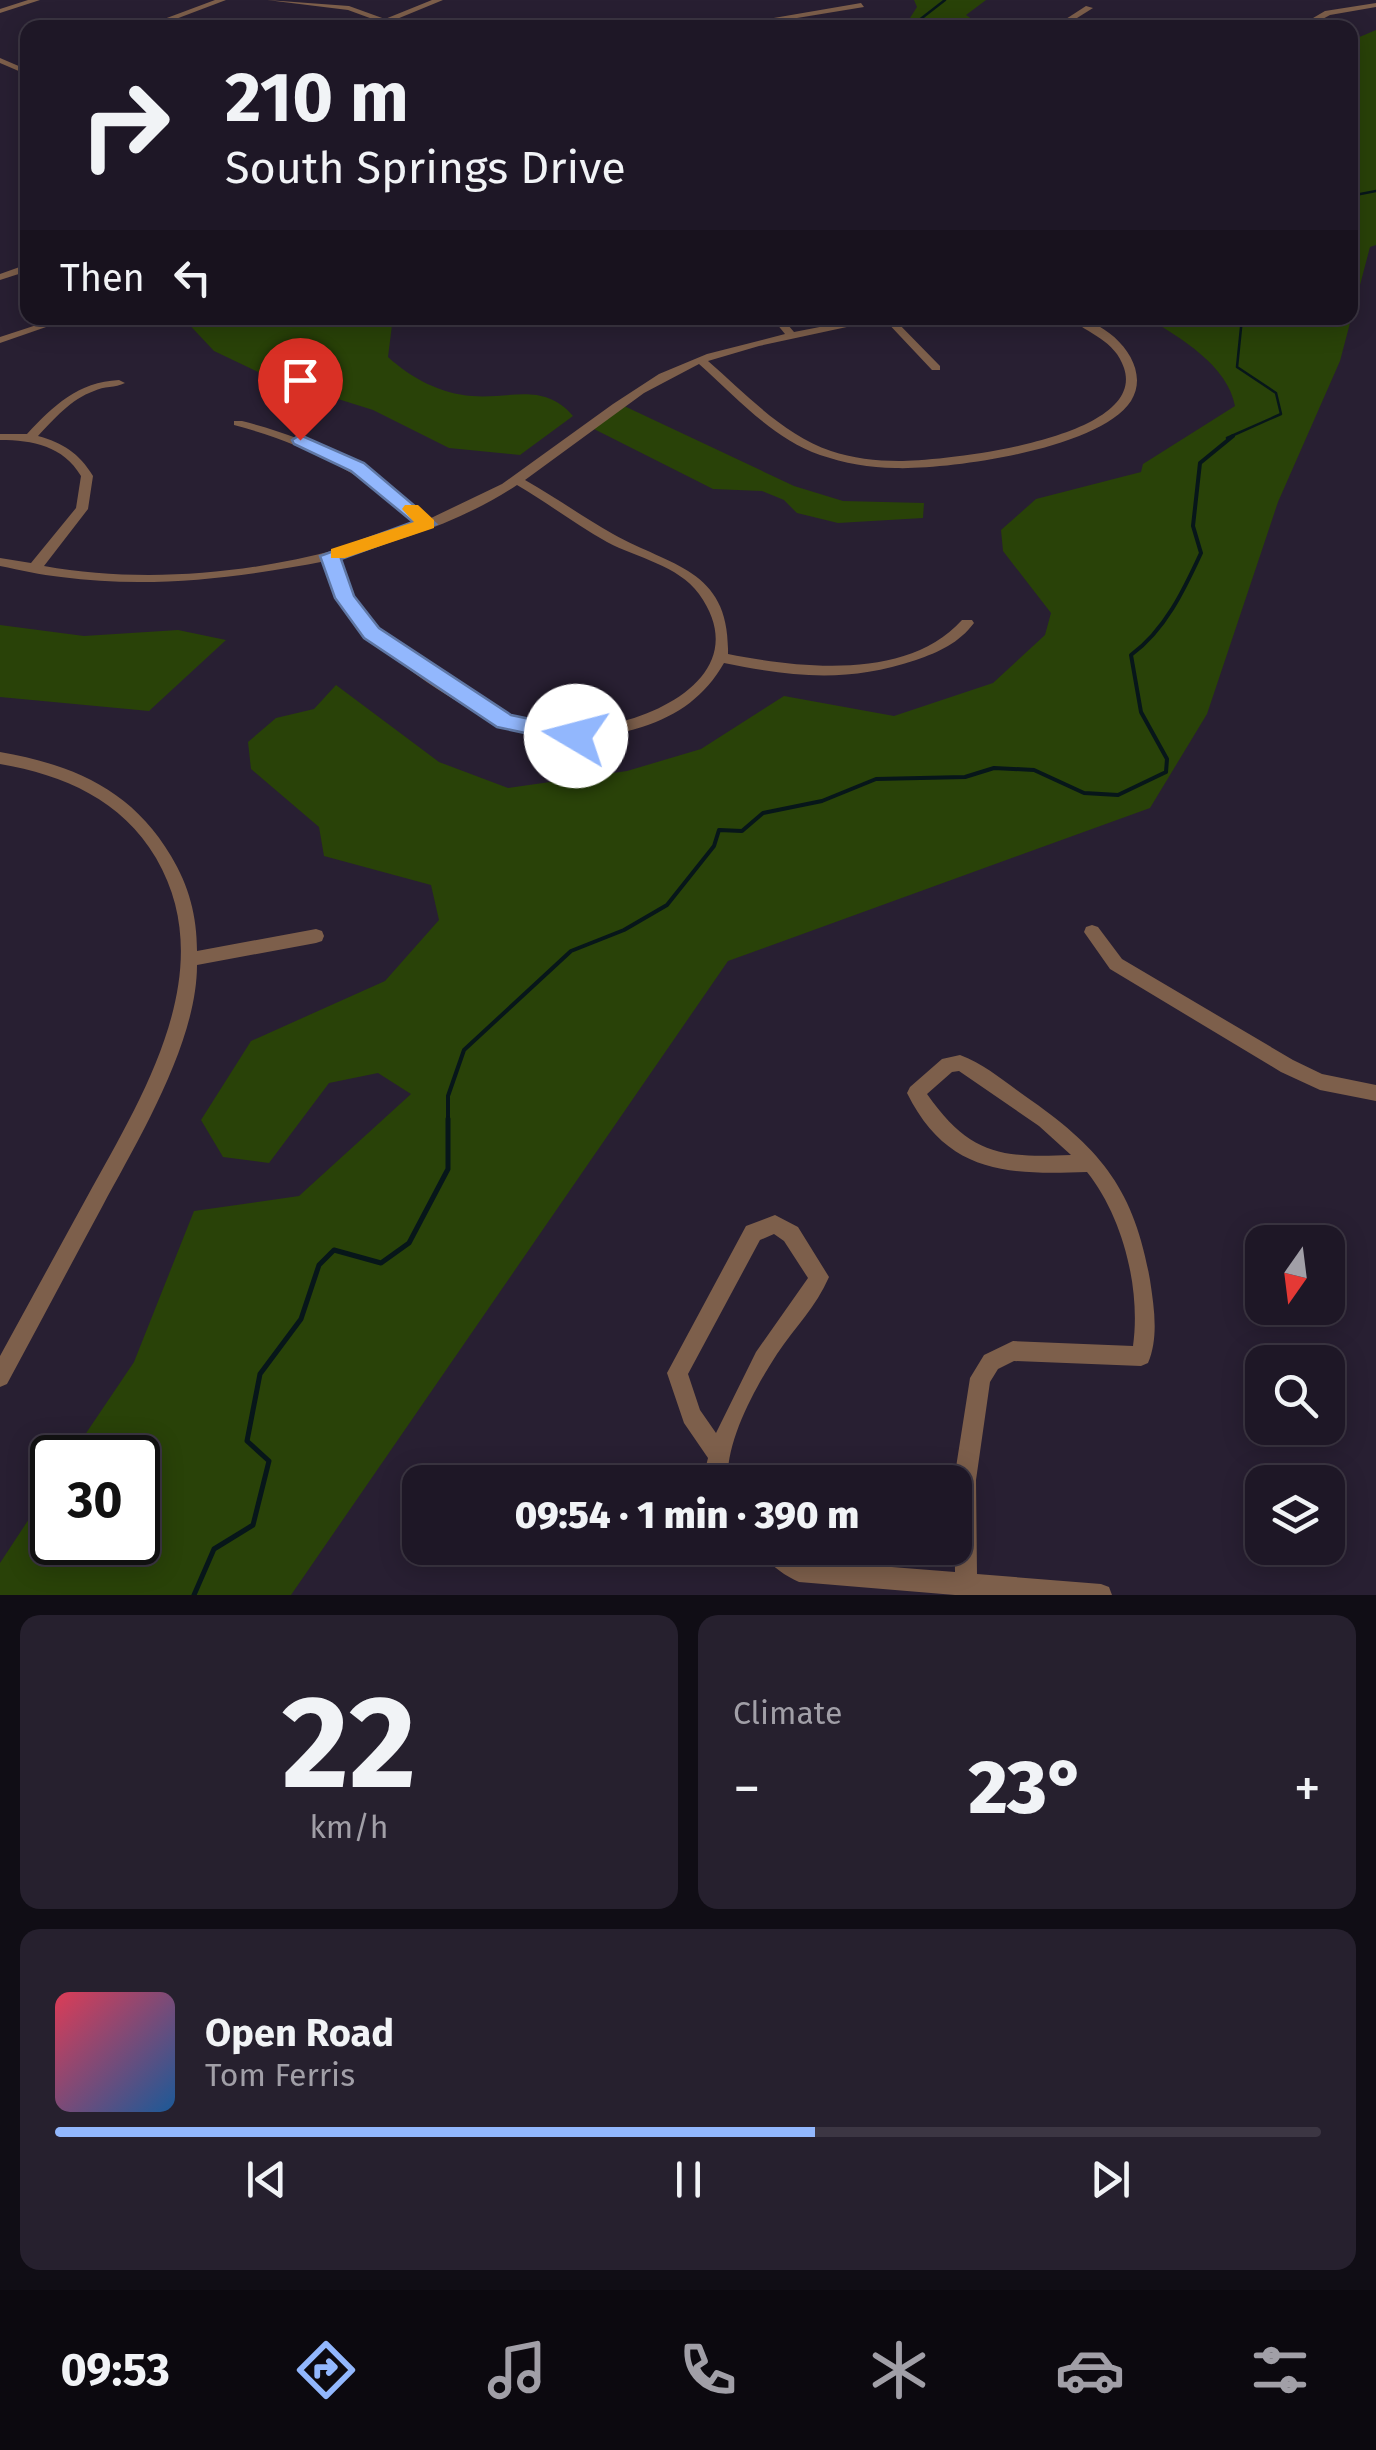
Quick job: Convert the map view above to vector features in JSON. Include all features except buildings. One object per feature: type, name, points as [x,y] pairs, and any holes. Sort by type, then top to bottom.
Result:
[{"type":"street","points":[[0,12],[36,0]]},
{"type":"street","points":[[166,20],[222,0]]},
{"type":"street","points":[[271,0],[331,2],[386,20],[439,0]]},
{"type":"street","points":[[793,5],[801,15]]},
{"type":"street","points":[[1314,20],[1328,13],[1376,5]]},
{"type":"street","points":[[769,20],[861,6]]},
{"type":"street","points":[[1069,20],[1090,8]]},
{"type":"street","points":[[0,340],[46,325]]},
{"type":"street","points":[[783,325],[793,337]]},
{"type":"street","points":[[0,562],[98,576],[176,577],[330,556],[427,524],[517,480],[641,391],[701,360],[847,325]]},
{"type":"street","points":[[895,325],[936,368]]},
{"type":"street","points":[[701,360],[781,430],[806,445],[868,462],[931,463],[1078,434],[1121,409],[1132,382],[1127,361],[1105,335],[1087,325]]},
{"type":"street","points":[[30,438],[76,396],[98,385],[119,382]]},
{"type":"street","points":[[238,423],[340,458],[385,485],[427,524]]},
{"type":"street","points":[[0,437],[30,438],[70,453],[80,463],[88,482],[78,517],[34,569]]},
{"type":"street","points":[[330,556],[345,598],[385,646],[488,712],[528,730],[588,736],[646,723],[693,694],[718,658],[718,616],[696,582],[664,560],[613,539],[517,480]]},
{"type":"street","points":[[718,658],[817,674],[859,673],[946,644],[967,623]]},
{"type":"street","points":[[0,758],[72,776],[132,815],[158,845],[176,880],[191,959],[181,1020],[160,1079],[0,1377]]},
{"type":"street","points":[[1092,932],[1116,964],[1287,1066],[1320,1082],[1376,1094]]},
{"type":"street","points":[[191,959],[316,936]]},
{"type":"street","points":[[966,1591],[965,1480],[980,1378],[991,1362],[1014,1351],[1142,1356],[1146,1339],[1142,1294],[1130,1223],[1092,1164],[1072,1138],[960,1064],[948,1064],[916,1093],[965,1148],[984,1161],[1092,1164]]},
{"type":"street","points":[[715,1465],[769,1348],[814,1292],[819,1278],[790,1234],[775,1224],[754,1234],[677,1373],[691,1416],[718,1453]]},
{"type":"street","points":[[791,1565],[799,1571],[966,1591],[1101,1595]]},
{"type":"green space","points":[[914,0],[986,0],[966,15],[973,20],[903,20],[910,18],[917,7]]},
{"type":"green space","points":[[1376,30],[1376,245],[1370,247],[1358,293],[1358,38]]},
{"type":"green space","points":[[190,325],[392,325],[388,357],[427,384],[472,396],[539,396],[562,406],[573,416],[520,455],[449,448],[373,410],[271,378],[214,351]]},
{"type":"green space","points":[[1158,325],[1349,325],[1340,361],[1278,502],[1207,714],[1150,808],[728,961],[291,1595],[0,1595],[0,1563],[30,1517],[30,1565],[160,1565],[160,1435],[85,1435],[134,1362],[194,1211],[299,1196],[411,1094],[378,1073],[329,1083],[269,1163],[223,1157],[201,1120],[251,1041],[385,981],[439,920],[431,885],[324,856],[319,827],[251,769],[248,742],[276,718],[314,709],[336,685],[439,762],[508,788],[627,771],[701,749],[784,696],[894,716],[993,683],[1045,635],[1051,613],[1003,551],[1001,530],[1036,499],[1141,472],[1143,464],[1235,406],[1223,378],[1201,354]]},
{"type":"green space","points":[[622,405],[794,486],[843,501],[924,503],[923,518],[838,523],[797,513],[784,500],[762,491],[713,489],[590,427]]},
{"type":"green space","points":[[0,625],[84,636],[178,630],[226,640],[149,711],[0,697]]},
{"type":"waterway","points":[[919,20],[945,0]]},
{"type":"waterway","points":[[1358,194],[1376,191]]},
{"type":"waterway","points":[[1227,438],[1281,414],[1276,393],[1237,367],[1241,325]]},
{"type":"waterway","points":[[194,1595],[214,1549],[253,1525],[269,1461],[247,1441],[260,1374],[301,1319],[319,1265],[334,1250],[381,1263],[409,1243],[448,1169],[448,1096],[464,1050],[571,951],[624,930],[667,905],[714,846],[719,830],[742,831],[763,813],[822,801],[876,779],[965,777],[994,768],[1034,770],[1084,793],[1118,795],[1166,772],[1167,759],[1141,712],[1131,655],[1164,621],[1195,567],[1201,553],[1193,526],[1200,463],[1233,436]]},
{"type":"slow traffic","points":[[338,553],[427,524],[411,509]]},
{"type":"route","points":[[300,440],[358,467],[385,485],[427,524],[330,556],[345,598],[358,618],[385,646],[505,722],[552,735],[576,736]]}]
